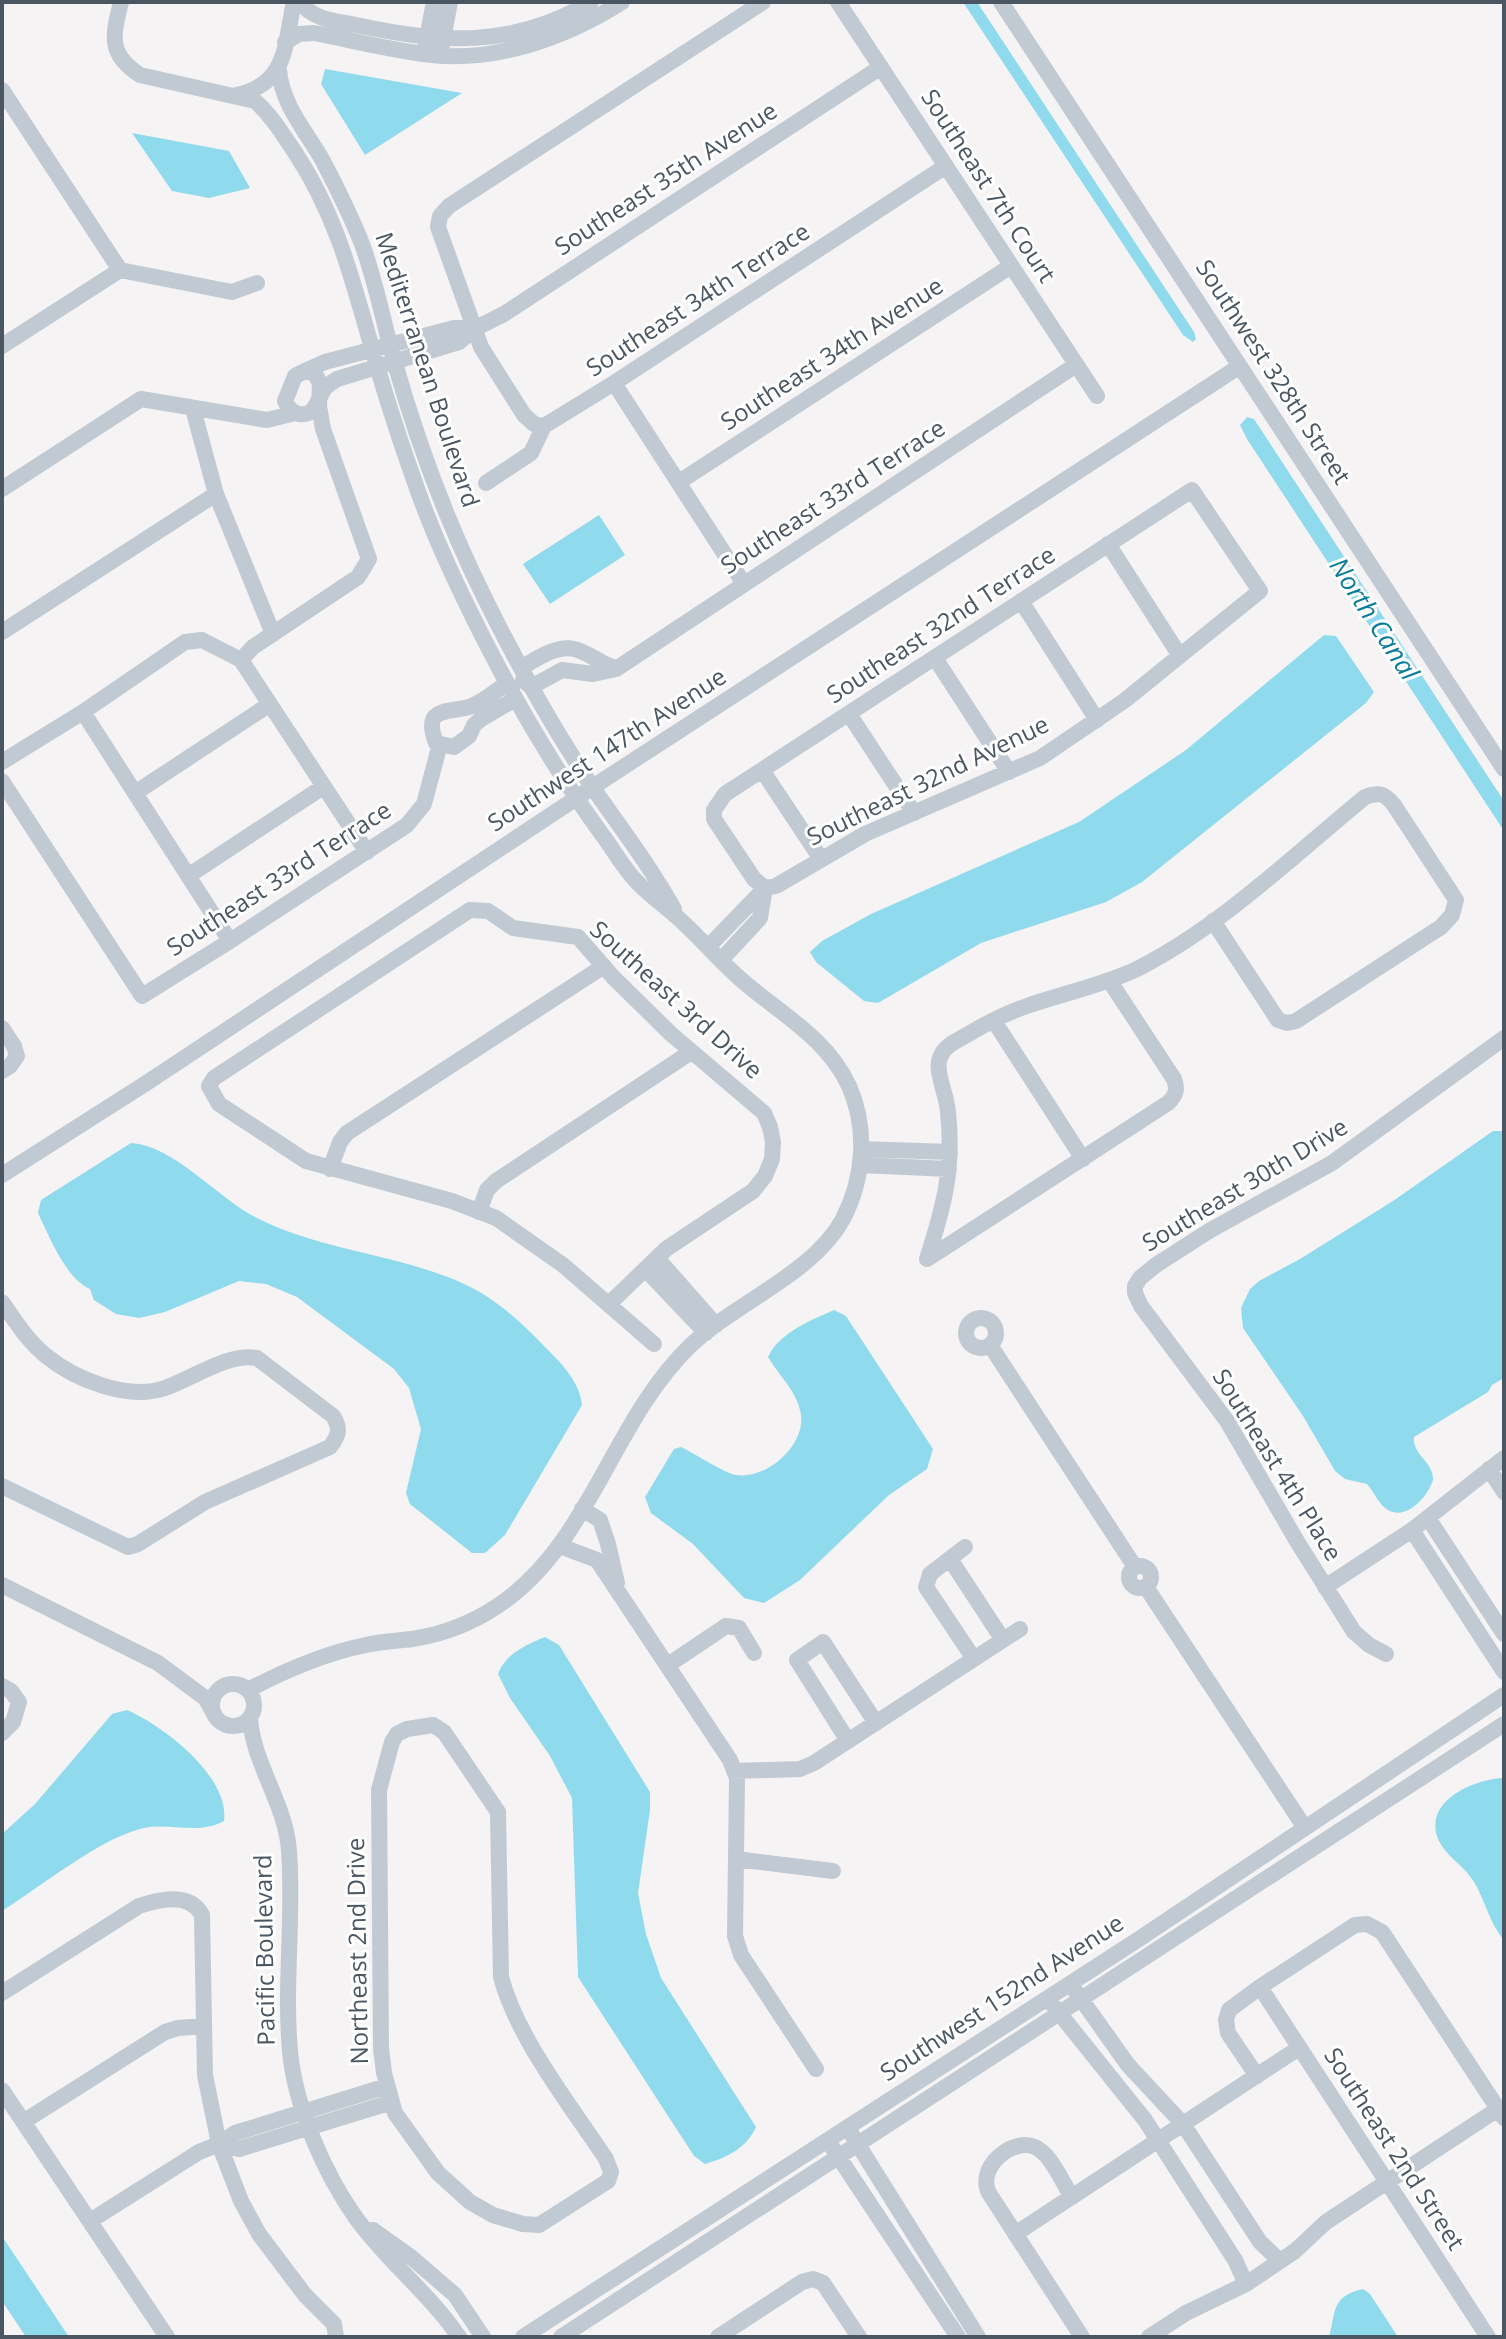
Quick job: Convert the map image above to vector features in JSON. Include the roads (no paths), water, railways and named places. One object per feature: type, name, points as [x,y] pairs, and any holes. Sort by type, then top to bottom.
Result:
[{"type":"street","name":"Mediterranean Boulevard","points":[[121,2],[113,38],[128,68],[140,75],[255,101],[268,112],[301,162],[327,209],[345,251],[414,481],[449,566],[506,684],[575,799],[636,881],[680,919]]},
{"type":"street","points":[[235,96],[262,86],[279,70],[297,2],[316,16],[433,47],[512,34],[543,25],[591,2]]},
{"type":"street","points":[[433,47],[434,2]]},
{"type":"street","points":[[433,47],[450,2]]},
{"type":"street","points":[[285,42],[299,34],[314,33],[490,54],[559,35],[622,2]]},
{"type":"street","points":[[544,426],[534,424],[524,415],[481,347],[438,227],[440,216],[449,206],[763,2]]},
{"type":"street","name":"Southeast 7th Court","points":[[838,2],[1097,396]]},
{"type":"street","name":"Southwest 328th Street","points":[[1001,2],[1504,769]]},
{"type":"street","name":"Southeast 35th Avenue","points":[[307,370],[325,362],[375,357],[459,342],[476,328],[504,314],[881,67]]},
{"type":"street","name":"Mediterranean Boulevard","points":[[279,70],[280,86],[286,102],[323,161],[361,241],[374,277],[392,353],[434,480],[473,574],[544,710],[593,787],[651,868],[680,919]]},
{"type":"street","points":[[2,90],[120,270]]},
{"type":"street","name":"Southeast 34th Terrace","points":[[486,483],[531,453],[544,426],[946,166]]},
{"type":"street","name":"Southeast 34th Avenue","points":[[679,482],[1011,266]]},
{"type":"street","points":[[2,346],[120,270],[232,292],[257,283]]},
{"type":"street","name":"Southeast 35th Avenue","points":[[320,397],[323,389],[334,381],[375,357]]},
{"type":"street","points":[[325,362],[334,381]]},
{"type":"street","name":"Southeast 33rd Terrace","points":[[531,687],[562,670],[593,674],[616,669],[1076,365]]},
{"type":"street","name":"Southwest 147th Avenue","points":[[2,1175],[1240,366]]},
{"type":"street","points":[[241,660],[253,647],[358,577],[369,559],[323,429],[318,379],[312,371],[295,376],[279,406],[263,418]]},
{"type":"street","points":[[614,383],[744,584]]},
{"type":"street","points":[[285,397],[286,405],[323,429]]},
{"type":"street","points":[[2,489],[141,399],[272,420],[314,410],[320,397]]},
{"type":"street","points":[[193,409],[216,494],[273,634]]},
{"type":"street","name":"Southeast 32nd Terrace","points":[[765,888],[754,879],[714,819],[717,802],[1192,490],[1260,591]]},
{"type":"street","points":[[2,632],[216,494]]},
{"type":"street","points":[[1108,544],[1180,656]]},
{"type":"street","name":"Southeast 32nd Avenue","points":[[708,947],[765,888],[776,886],[865,834],[1040,758],[1097,720],[1260,591]]},
{"type":"street","points":[[1021,601],[1097,720]]},
{"type":"street","points":[[2,762],[83,712],[185,642],[202,640],[241,660],[367,852]]},
{"type":"street","points":[[521,668],[553,651],[575,649],[616,669]]},
{"type":"street","points":[[935,658],[1009,772]]},
{"type":"street","name":"Mediterranean Boulevard","points":[[498,665],[531,687]]},
{"type":"street","name":"Mediterranean Boulevard","points":[[506,684],[519,696],[544,710]]},
{"type":"street","name":"Southeast 33rd Terrace","points":[[2,781],[142,996],[418,816],[440,744],[436,743],[431,726],[435,717],[443,710],[471,706],[506,684]]},
{"type":"street","points":[[440,744],[454,747],[469,736],[481,719],[515,699]]},
{"type":"street","points":[[135,793],[270,704]]},
{"type":"street","points":[[458,708],[460,723],[469,736]]},
{"type":"street","points":[[83,712],[230,941]]},
{"type":"street","points":[[849,714],[914,813]]},
{"type":"street","points":[[762,770],[821,859]]},
{"type":"street","points":[[188,876],[323,787]]},
{"type":"street","points":[[1109,980],[1176,1085],[1174,1097],[927,1259],[946,1198],[950,1152],[947,1100],[937,1060],[941,1051],[951,1044],[1026,1006],[1109,980],[1172,950],[1213,921],[1365,797],[1378,793],[1394,805],[1456,900],[1455,909],[1441,927],[1296,1021],[1287,1023],[1278,1020],[1213,921]]},
{"type":"street","points":[[721,960],[760,918],[765,888]]},
{"type":"street","name":"Southeast 3rd Drive","points":[[330,1169],[306,1161],[219,1104],[209,1086],[214,1078],[470,910],[488,911],[513,928],[578,937],[691,1052],[764,1113],[773,1142],[772,1159],[765,1176],[753,1191],[688,1232],[609,1304]]},
{"type":"street","points":[[251,1695],[283,1681],[295,1669],[363,1645],[419,1638],[471,1621],[513,1595],[537,1574],[560,1546],[642,1405],[666,1373],[690,1346],[790,1274],[830,1239],[845,1216],[858,1181],[860,1157],[858,1113],[849,1086],[834,1060],[815,1038],[740,979],[680,919]]},
{"type":"street","points":[[604,966],[347,1133],[340,1142],[330,1169],[452,1201],[496,1218],[527,1238],[654,1344]]},
{"type":"street","points":[[994,1021],[1083,1159]]},
{"type":"street","points":[[2,1028],[17,1056],[2,1071]]},
{"type":"street","name":"Southeast 30th Drive","points":[[1135,1293],[1137,1282],[1156,1265],[1209,1231],[1332,1163],[1504,1038]]},
{"type":"street","points":[[479,1212],[487,1190],[496,1181],[691,1052]]},
{"type":"street","points":[[860,1157],[950,1152]]},
{"type":"street","points":[[860,1157],[949,1169]]},
{"type":"street","points":[[941,1214],[954,1227],[969,1231],[976,1228]]},
{"type":"street","points":[[651,1263],[711,1329]]},
{"type":"street","name":"Southeast 4th Place","points":[[1135,1293],[1149,1318],[1239,1440],[1354,1632],[1386,1654]]},
{"type":"street","points":[[2,1302],[23,1333],[46,1356],[80,1377],[118,1389],[145,1393],[163,1389],[243,1356],[257,1358],[333,1416],[339,1426],[338,1437],[330,1447],[205,1502],[138,1544],[128,1547],[4,1491]]},
{"type":"street","points":[[990,1345],[1135,1567],[1146,1567],[1151,1573],[1151,1581],[1146,1587],[1305,1828]]},
{"type":"street","points":[[1325,1587],[1412,1530],[1504,1458]]},
{"type":"street","points":[[1489,1469],[1504,1492]]},
{"type":"street","points":[[582,1509],[600,1520],[604,1556],[618,1588],[730,1760],[737,1778],[735,1936],[741,1955],[816,2069]]},
{"type":"street","points":[[1428,1518],[1504,1634]]},
{"type":"street","points":[[1412,1530],[1504,1672]]},
{"type":"street","points":[[560,1546],[604,1556]]},
{"type":"street","points":[[965,1547],[930,1574],[926,1587],[974,1659]]},
{"type":"street","points":[[950,1559],[1003,1640]]},
{"type":"street","points":[[2,1585],[92,1628],[174,1673],[207,1685],[236,1684],[251,1695]]},
{"type":"street","points":[[1468,1616],[1484,1605]]},
{"type":"street","points":[[668,1665],[726,1626],[739,1628],[754,1653]]},
{"type":"street","points":[[734,1771],[800,1769],[814,1763],[1020,1629]]},
{"type":"street","points":[[848,1741],[797,1660],[823,1642],[876,1723]]},
{"type":"street","points":[[174,1673],[205,1698],[219,1722],[233,1727],[250,1718],[251,1695]]},
{"type":"street","points":[[2,1686],[11,1691],[19,1702],[13,1722],[2,1733]]},
{"type":"street","points":[[212,1710],[214,1695],[223,1686]]},
{"type":"street","name":"Southwest 152nd Avenue","points":[[523,2337],[1070,1983],[1504,1695]]},
{"type":"street","name":"Pacific Boulevard","points":[[250,1718],[261,1767],[275,1799],[289,1848],[290,2052],[306,2120],[329,2174],[356,2218],[410,2282],[446,2317],[459,2337]]},
{"type":"street","name":"Southwest 152nd Avenue","points":[[561,2337],[1504,1724]]},
{"type":"street","name":"Northeast 2nd Drive","points":[[433,1725],[444,1732],[498,1812],[501,1977],[508,2004],[606,2159],[611,2172],[608,2181],[539,2225],[523,2224],[493,2215],[470,2202],[438,2173],[403,2125],[390,2094],[381,2048],[379,1993],[379,1790],[397,1734],[407,1729],[433,1725]]},
{"type":"street","name":"Pacific Boulevard","points":[[233,1727],[261,1767]]},
{"type":"street","points":[[736,1859],[833,1871]]},
{"type":"street","points":[[2,1993],[139,1906],[182,1899],[198,1907],[202,1915],[205,2075],[219,2144],[241,2201],[259,2234],[305,2295],[334,2324],[336,2337]]},
{"type":"street","points":[[1149,2337],[1186,2313],[1246,2284],[1280,2261],[1326,2222],[1501,2113],[1382,1932],[1367,1924],[1355,1925],[1233,2006],[1226,2020],[1228,2033],[1257,2076]]},
{"type":"street","points":[[1070,1983],[1128,2065],[1183,2124],[1260,2242],[1280,2261]]},
{"type":"street","name":"Southeast 2nd Street","points":[[1260,1987],[1488,2337]]},
{"type":"street","points":[[1047,1998],[1137,2109],[1235,2260],[1246,2284]]},
{"type":"street","points":[[23,2122],[165,2032],[203,2026]]},
{"type":"street","points":[[1015,2234],[1299,2048]]},
{"type":"street","points":[[2,2090],[167,2337]]},
{"type":"street","points":[[90,2221],[199,2152],[219,2144],[239,2149],[246,2138],[390,2094]]},
{"type":"street","points":[[1137,2109],[1155,2094]]},
{"type":"street","points":[[846,2127],[978,2337]]},
{"type":"street","points":[[827,2139],[958,2337]]},
{"type":"street","points":[[1072,2197],[1043,2153],[1026,2145],[1018,2146],[993,2162],[985,2176],[986,2189],[1082,2337]]},
{"type":"street","name":"Pacific Boulevard","points":[[356,2218],[411,2257],[455,2295],[483,2337]]},
{"type":"street","points":[[718,2337],[802,2282],[813,2279],[823,2283],[859,2337]]},
{"type":"water","points":[[963,2],[977,2],[1194,332],[1196,339],[1193,342],[1183,335]]},
{"type":"water","points":[[325,69],[462,93],[365,155],[321,84]]},
{"type":"water","points":[[132,133],[229,151],[250,188],[209,198],[172,191]]},
{"type":"water","name":"North Canal","points":[[1247,417],[1254,419],[1504,801],[1504,831],[1247,439],[1240,425]]},
{"type":"water","points":[[599,515],[625,555],[550,604],[523,564]]},
{"type":"water","points":[[1324,635],[1336,636],[1374,692],[1366,703],[1142,882],[1106,902],[981,943],[878,1003],[864,1001],[816,962],[810,952],[822,941],[871,914],[1079,822],[1186,750]]},
{"type":"water","points":[[1493,1131],[1504,1131],[1504,1378],[1492,1385],[1488,1392],[1414,1437],[1416,1449],[1430,1468],[1433,1480],[1416,1505],[1395,1513],[1382,1505],[1367,1484],[1345,1479],[1335,1471],[1303,1416],[1243,1328],[1241,1308],[1250,1289],[1259,1281],[1393,1201]]},
{"type":"water","points":[[131,1143],[147,1146],[179,1162],[241,1208],[280,1228],[437,1273],[474,1289],[508,1312],[554,1356],[574,1382],[582,1405],[505,1535],[485,1553],[472,1553],[410,1504],[406,1493],[421,1429],[409,1388],[394,1369],[297,1297],[266,1284],[239,1281],[165,1312],[139,1318],[116,1314],[94,1300],[90,1289],[73,1276],[53,1245],[38,1213],[41,1200]]},
{"type":"water","points":[[834,1310],[846,1316],[933,1449],[927,1469],[889,1495],[800,1580],[764,1603],[744,1598],[693,1544],[651,1513],[645,1497],[674,1449],[681,1447],[736,1475],[759,1472],[781,1458],[797,1438],[801,1415],[792,1392],[768,1357],[788,1334]]},
{"type":"water","points":[[545,1637],[559,1645],[650,1792],[638,1893],[646,1934],[661,1978],[756,2127],[747,2141],[721,2159],[705,2164],[694,2156],[578,1977],[572,1798],[550,1756],[510,1698],[498,1674],[511,1656]]},
{"type":"water","points":[[127,1710],[176,1741],[206,1771],[217,1787],[223,1804],[224,1821],[192,1828],[150,1827],[124,1835],[88,1853],[2,1911],[2,1834],[35,1804],[112,1714]]},
{"type":"water","points":[[1504,1778],[1504,1940],[1476,1886],[1442,1846],[1435,1827],[1443,1804],[1453,1795],[1478,1783]]},
{"type":"water","points":[[2,2236],[69,2337],[26,2337],[2,2301]]},
{"type":"water","points":[[1363,2289],[1370,2294],[1398,2337],[1329,2337],[1340,2301]]}]
